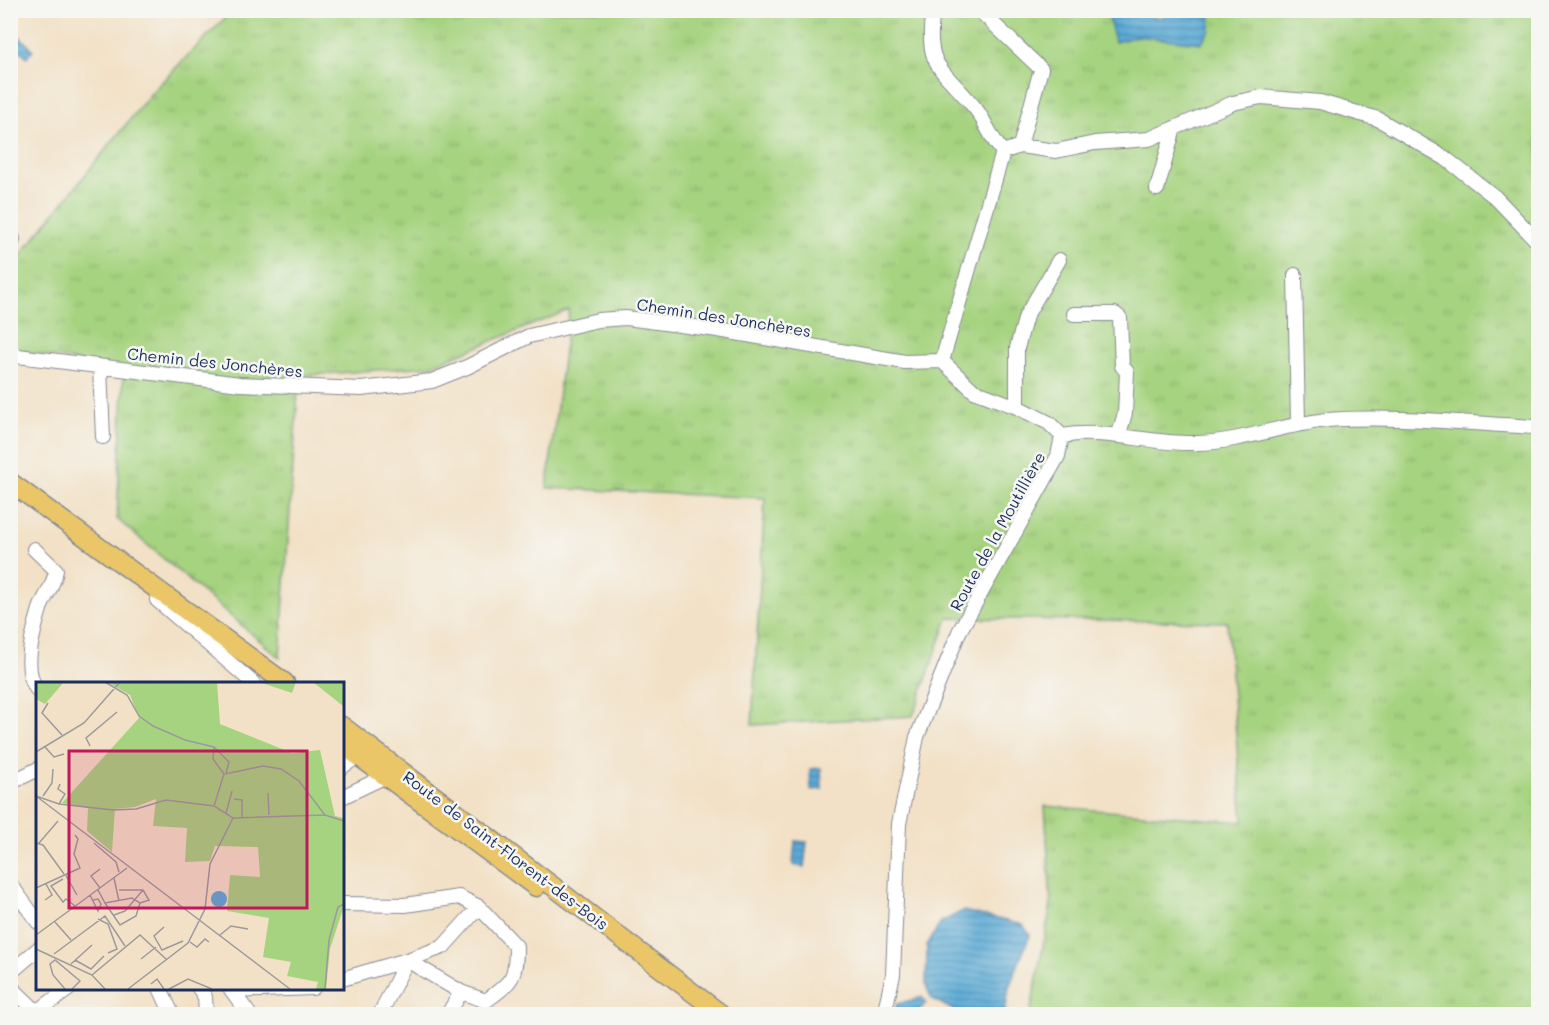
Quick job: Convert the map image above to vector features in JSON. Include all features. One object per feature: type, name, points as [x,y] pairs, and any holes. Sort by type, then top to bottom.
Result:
[{"type":"main road","points":[[10,482],[108,555],[165,593],[284,682]]},
{"type":"main road","points":[[108,555],[157,600],[263,682]]},
{"type":"main road","name":"Route de Saint-Florent-des-Bois","points":[[344,733],[497,843],[721,1014]]},
{"type":"main road","name":"Route de Saint-Florent-des-Bois","points":[[344,735],[358,756],[381,769],[581,919],[670,976]]},
{"type":"street","points":[[933,10],[929,38],[931,54],[941,71],[977,110],[991,138],[1003,152]]},
{"type":"street","points":[[979,10],[1041,69],[1020,146]]},
{"type":"street","points":[[1003,152],[1020,146],[1056,151],[1095,144],[1149,139],[1233,103],[1262,97],[1320,102],[1378,119],[1445,158],[1495,197],[1539,242]]},
{"type":"street","points":[[1157,189],[1174,128]]},
{"type":"street","points":[[1003,152],[942,361],[974,391],[1017,407],[1049,423],[1062,436],[1082,432],[1119,434],[1161,442],[1198,443],[1229,440],[1298,424],[1369,418],[1539,427]]},
{"type":"street","points":[[10,231],[13,239],[10,252]]},
{"type":"street","points":[[1017,407],[1017,348],[1026,316],[1059,260]]},
{"type":"street","points":[[1294,275],[1298,424]]},
{"type":"street","points":[[1074,314],[1115,314],[1120,318],[1122,366],[1127,372],[1125,413],[1119,434]]},
{"type":"street","name":"Chemin des Jonchères","points":[[10,355],[100,368],[283,387],[396,387],[432,381],[539,333],[598,320],[626,318],[707,329],[905,363],[942,361]]},
{"type":"street","points":[[100,368],[104,437]]},
{"type":"street","name":"Route de la Moutillière","points":[[884,1014],[893,975],[899,824],[917,737],[959,632],[1053,466],[1058,456],[1062,436]]},
{"type":"street","points":[[34,549],[56,570],[54,583],[41,607],[27,669],[30,681],[36,688]]},
{"type":"street","points":[[157,600],[252,682]]},
{"type":"street","points":[[344,734],[381,769],[453,819],[497,843]]},
{"type":"street","points":[[344,766],[358,756]]},
{"type":"street","points":[[344,796],[381,769]]},
{"type":"street","points":[[10,783],[36,770]]},
{"type":"street","points":[[10,884],[36,919]]},
{"type":"street","points":[[344,904],[405,905],[459,897],[479,907],[516,946],[516,971],[507,985],[486,1001],[461,992],[407,960]]},
{"type":"street","points":[[344,978],[443,947],[479,907]]},
{"type":"street","points":[[10,974],[36,951]]},
{"type":"street","points":[[380,1014],[407,960]]},
{"type":"street","points":[[10,986],[35,1013],[67,989]]},
{"type":"street","points":[[161,989],[172,1014]]},
{"type":"street","points":[[200,989],[205,997],[206,1014]]},
{"type":"street","points":[[231,989],[249,1014]]},
{"type":"street","points":[[448,1014],[461,992]]},
{"type":"green space","points":[[232,11],[1538,11],[1538,1014],[1030,1014],[1051,905],[1045,806],[1243,822],[1227,622],[948,618],[913,716],[752,725],[765,498],[547,488],[569,310],[430,366],[299,376],[280,658],[117,519],[124,370],[11,349],[10,268],[153,91]]},
{"type":"water","points":[[1107,11],[1149,11],[1152,17],[1161,18],[1168,14],[1168,11],[1211,11],[1210,30],[1201,43],[1137,36],[1115,42]]},
{"type":"water","points":[[18,35],[33,50],[27,57],[11,42]]},
{"type":"water","points":[[821,768],[822,789],[811,790],[810,769]]},
{"type":"water","points":[[795,841],[807,842],[804,867],[793,865]]},
{"type":"water","points":[[963,911],[1023,925],[1030,935],[1009,987],[1005,1014],[960,1014],[931,998],[926,985],[927,945],[941,922]]},
{"type":"water","points":[[922,997],[926,1003],[916,1014],[894,1014],[897,1004]]}]
